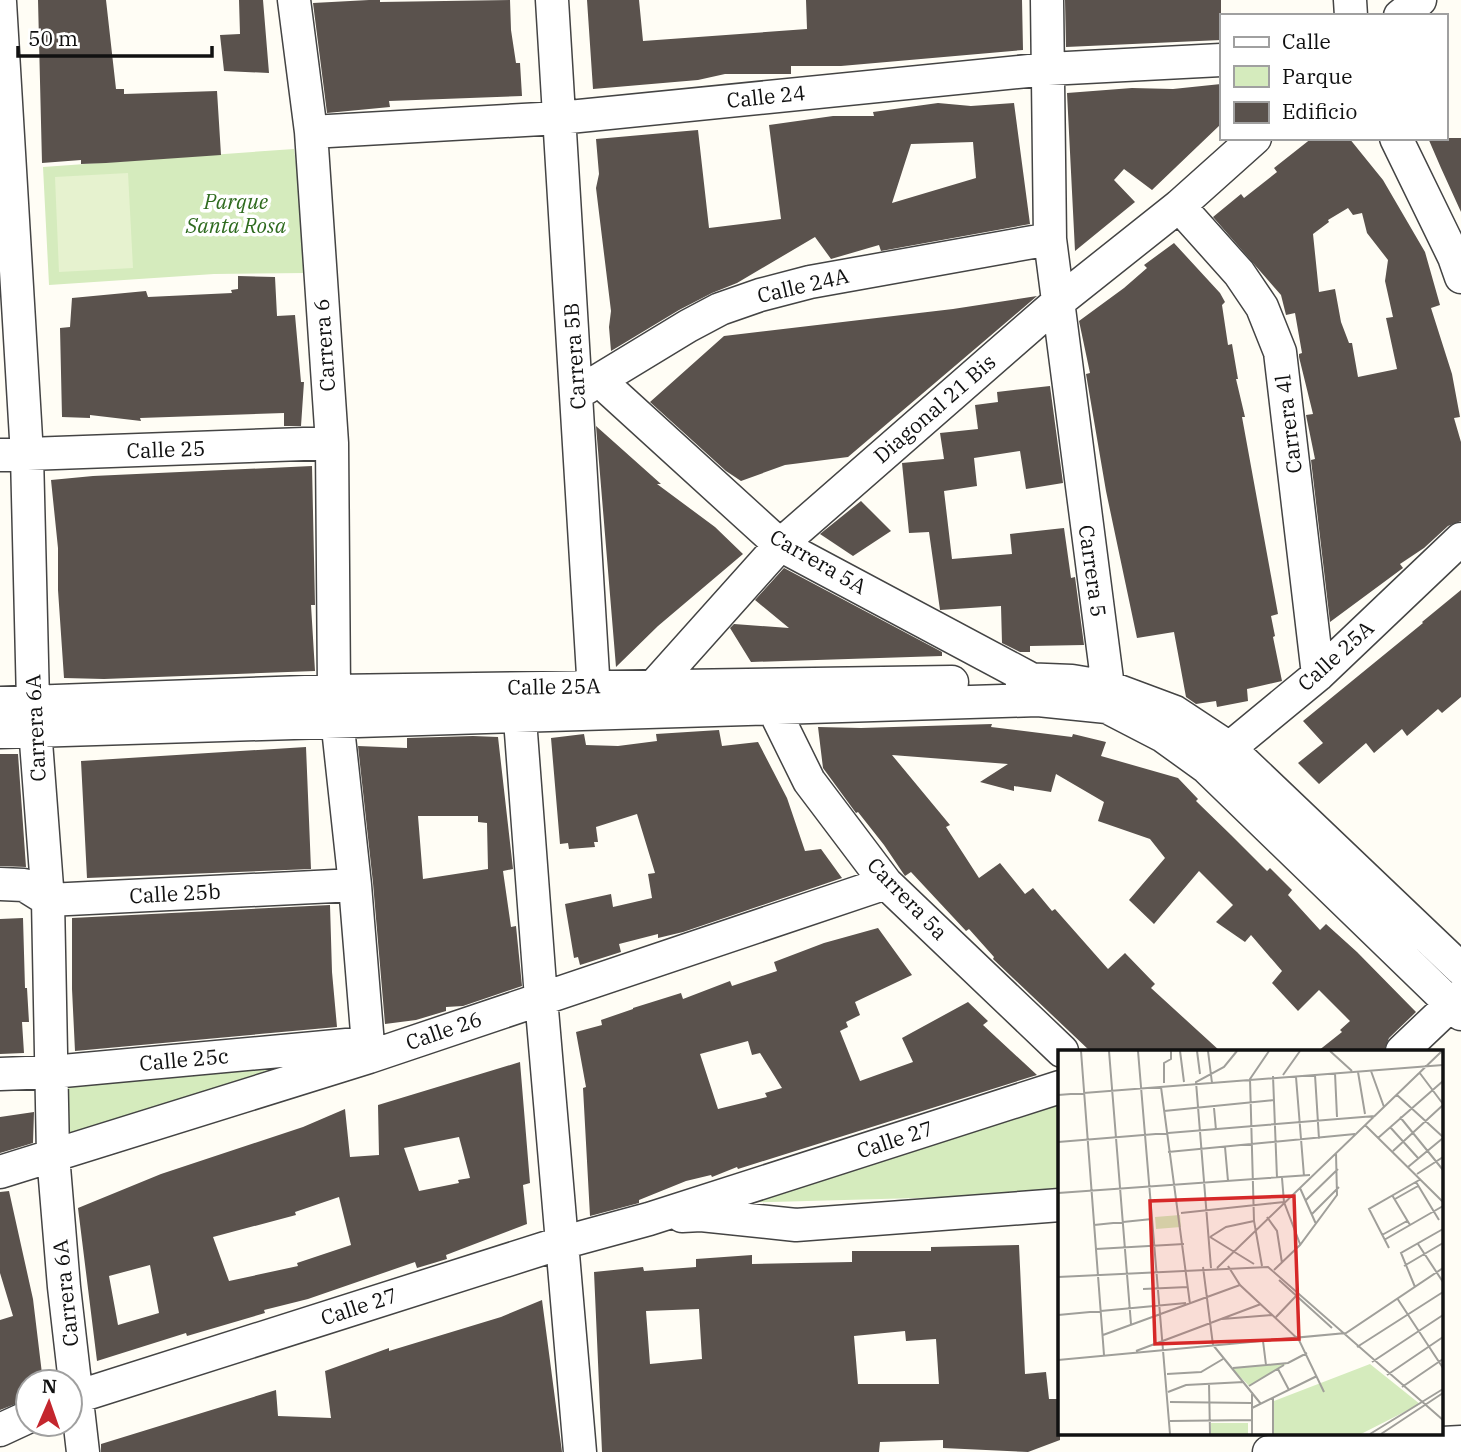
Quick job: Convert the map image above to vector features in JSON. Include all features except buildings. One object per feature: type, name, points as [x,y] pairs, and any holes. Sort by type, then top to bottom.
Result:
[{"type":"street","name":"Carrera 6","points":[[294,0],[311,132],[332,443],[335,705],[355,885],[369,1050]]},
{"type":"street","name":"Carrera 5B","points":[[552,0],[559,118],[589,388],[595,700]]},
{"type":"street","name":"Carrera 5","points":[[1047,0],[1050,239],[1108,697]]},
{"type":"street","points":[[1402,14],[1420,0]]},
{"type":"street","name":"Carrera 6A","points":[[0,2],[14,455],[48,900],[53,1155],[71,1368]]},
{"type":"street","name":"Calle 24","points":[[311,132],[559,118],[1048,69],[1220,60]]},
{"type":"street","name":"Diagonal 21 Bis","points":[[656,699],[780,545],[1056,303],[1179,206],[1253,140]]},
{"type":"street","points":[[1397,140],[1454,257],[1461,277]]},
{"type":"street","name":"Carrera 4l","points":[[1179,206],[1239,272],[1262,307],[1280,352],[1318,676]]},
{"type":"street","name":"Calle 24A","points":[[589,388],[688,326],[720,309],[760,295],[810,282],[1050,239]]},
{"type":"street","name":"Carrera 5A","points":[[589,388],[701,475],[780,545],[1031,679]]},
{"type":"street","name":"Calle 25","points":[[14,455],[332,443]]},
{"type":"street","name":"Calle 25A","points":[[1217,757],[1318,676],[1461,539]]},
{"type":"street","name":"Calle 25A","points":[[0,704],[34,716],[335,705],[770,696],[1031,679],[1072,681],[1108,697]]},
{"type":"street","name":"Calle 25A","points":[[770,696],[1038,700],[1108,697]]},
{"type":"street","name":"Carrera 5a","points":[[770,696],[809,781],[886,883],[1061,1050]]},
{"type":"street","points":[[1108,697],[1163,736],[1217,757],[1461,970]]},
{"type":"street","points":[[518,701],[580,1452]]},
{"type":"street","name":"Calle 25A","points":[[0,732],[34,716]]},
{"type":"street","points":[[1217,757],[1458,1004],[1403,1050]]},
{"type":"street","name":"Calle 26","points":[[0,1172],[369,1050],[541,998],[886,883]]},
{"type":"street","name":"Calle 25b","points":[[0,884],[24,885],[48,900],[355,885]]},
{"type":"street","name":"Calle 25c","points":[[0,1074],[369,1050]]},
{"type":"street","name":"Calle 27","points":[[84,1395],[561,1243],[649,1219],[1058,1088]]},
{"type":"street","name":"Calle 27","points":[[649,1219],[701,1215],[796,1225],[1058,1205]]},
{"type":"street","points":[[1269,1452],[1450,1443]]},
{"type":"green space","name":"Parque Santa Rosa","points":[[294,149],[308,246],[307,273],[214,274],[49,285],[43,167]]},
{"type":"green space","points":[[128,173],[133,268],[59,272],[55,177]]},
{"type":"green space","points":[[357,1051],[66,1140],[62,1081]]},
{"type":"green space","points":[[1058,1099],[1058,1194],[730,1203]]}]
